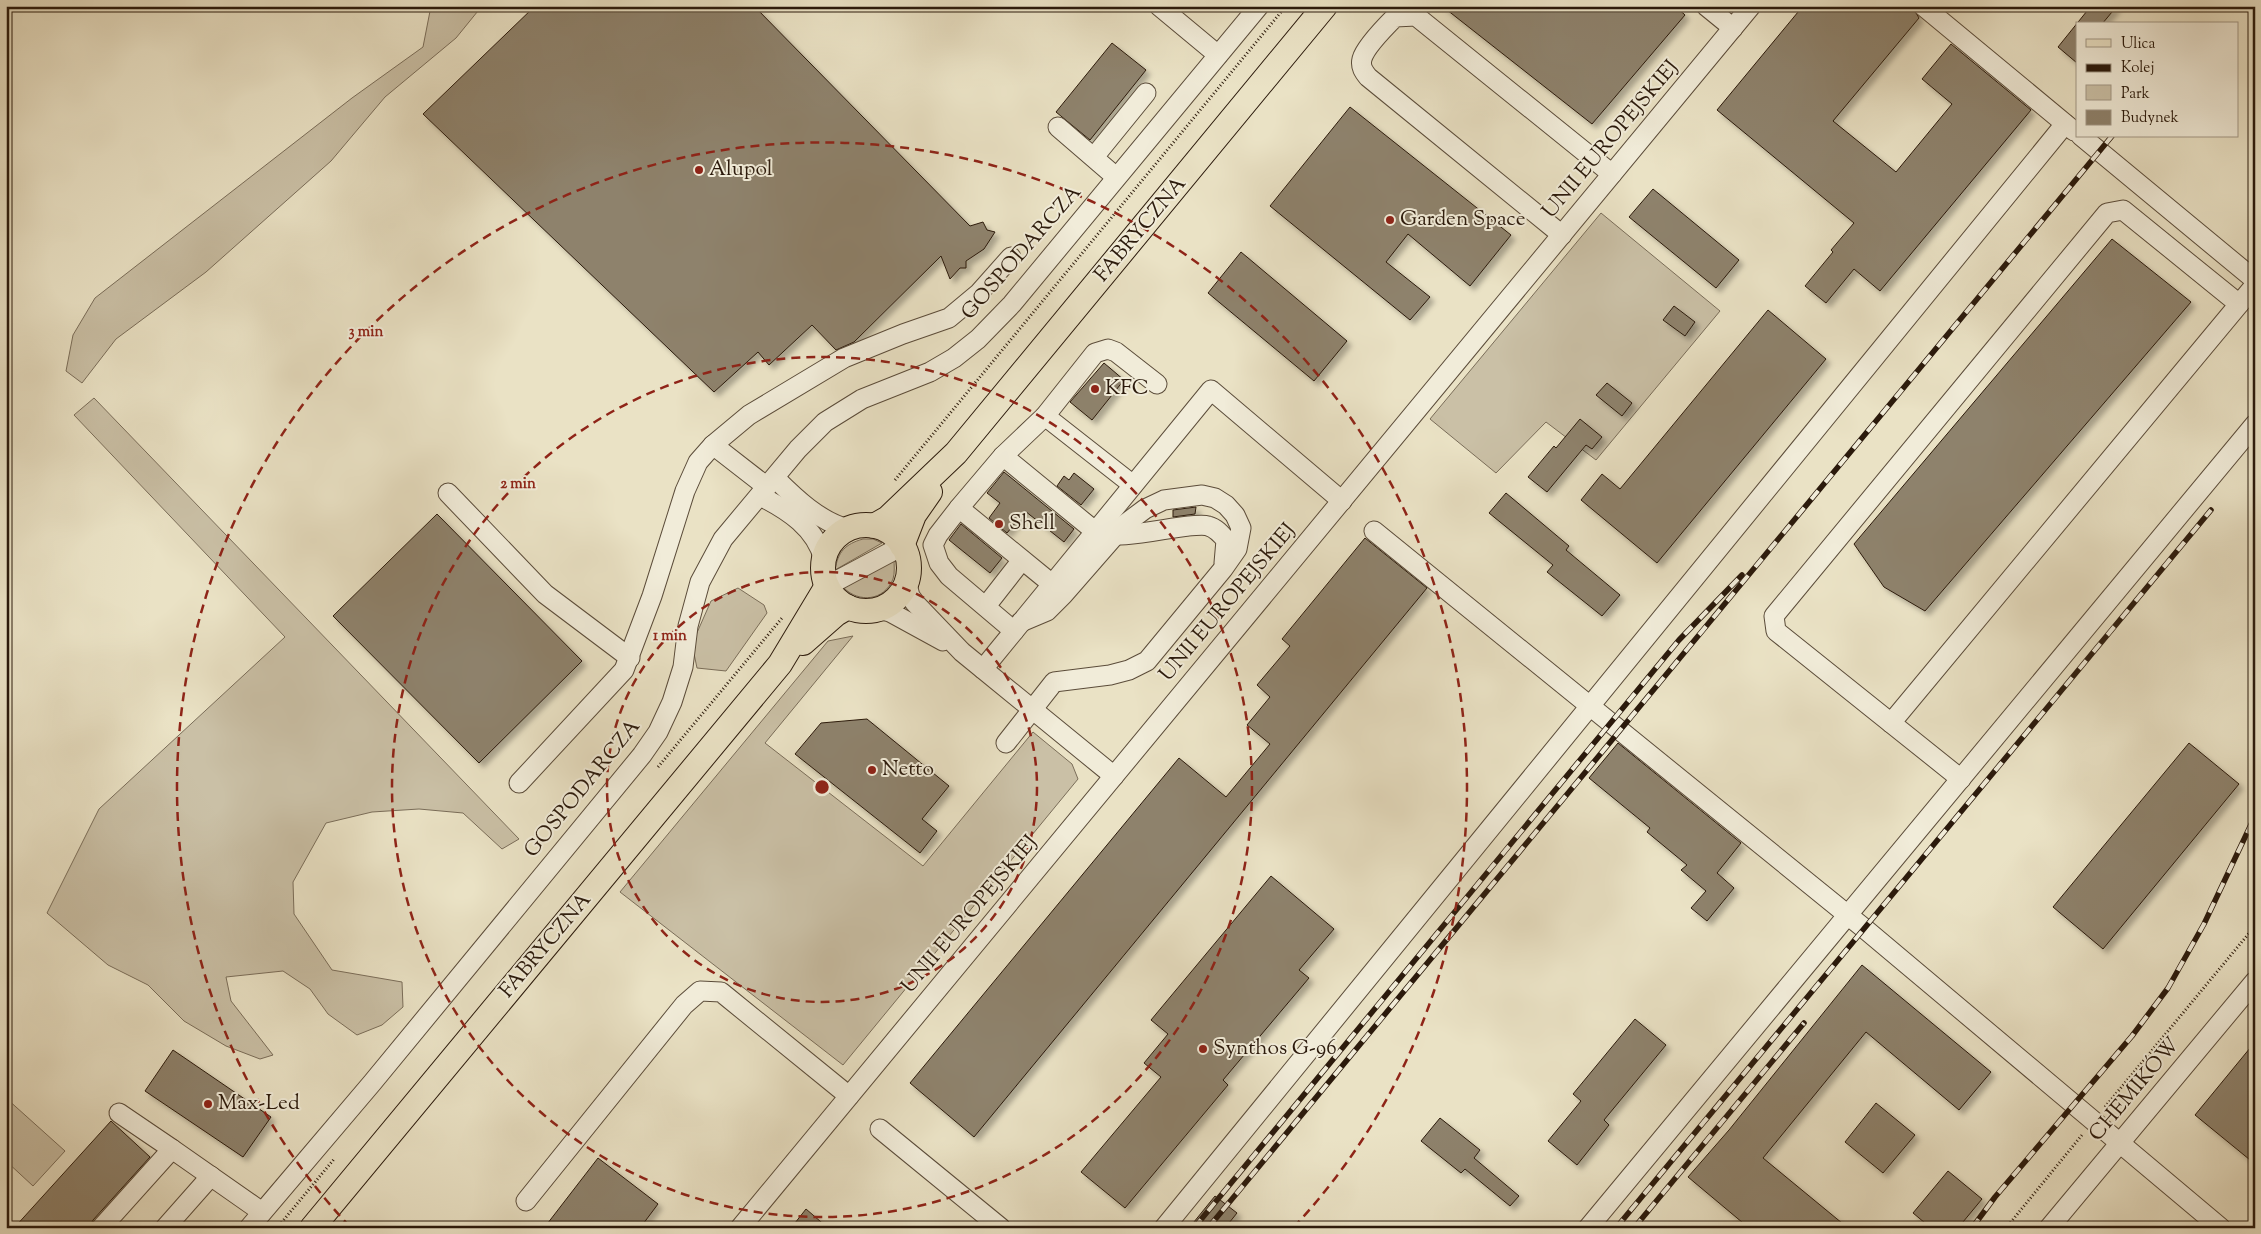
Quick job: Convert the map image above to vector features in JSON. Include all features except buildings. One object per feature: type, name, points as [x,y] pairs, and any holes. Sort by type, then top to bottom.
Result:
[{"type":"main road","name":"FABRYCZNA","points":[[902,546],[914,515],[956,453],[1325,6]]},
{"type":"main road","name":"FABRYCZNA","points":[[874,526],[888,518],[902,506],[956,453]]},
{"type":"main road","points":[[865,525],[874,526],[892,534],[902,546],[908,564],[906,581],[895,599],[876,609],[857,610],[848,607],[834,596],[827,586],[824,574],[824,560],[832,541],[848,529],[865,525]]},
{"type":"main road","name":"FABRYCZNA","points":[[780,664],[827,586]]},
{"type":"main road","name":"FABRYCZNA","points":[[312,1228],[780,664],[826,622],[848,607]]},
{"type":"street","points":[[1159,6],[1218,55]]},
{"type":"street","name":"GOSPODARCZA","points":[[249,1228],[378,1076],[642,755],[658,732],[672,702],[683,667],[688,626],[700,582],[723,539],[798,449],[825,422],[862,400],[930,372],[954,358],[978,339],[1012,304],[1259,6]]},
{"type":"street","points":[[1706,6],[1733,28]]},
{"type":"street","name":"UNII EUROPEJSKIEJ","points":[[740,1228],[1751,6]]},
{"type":"street","points":[[1164,1228],[1591,706],[2071,129],[1923,6]]},
{"type":"street","points":[[1562,234],[1368,78],[1362,69],[1362,58],[1386,26],[1395,17],[1416,16],[1612,174]]},
{"type":"street","points":[[1094,157],[1146,93]]},
{"type":"street","points":[[1058,126],[1116,177]]},
{"type":"street","points":[[2084,138],[2255,280]]},
{"type":"street","points":[[1961,779],[1776,631],[1774,616],[2107,213],[2123,210],[2239,304]]},
{"type":"street","points":[[519,783],[624,670],[652,596],[684,491],[698,462],[713,445],[748,415],[844,358],[949,318],[979,293],[1011,257]]},
{"type":"street","points":[[1891,723],[2255,285]]},
{"type":"street","points":[[1018,626],[986,606],[946,573],[934,553],[933,545],[938,535],[1003,456],[1045,416],[1095,354],[1108,349],[1116,352],[1157,384]]},
{"type":"street","points":[[983,669],[1211,390],[1342,501]]},
{"type":"street","points":[[1045,416],[1133,485]]},
{"type":"street","points":[[1588,1228],[2255,424]]},
{"type":"street","points":[[713,445],[768,487],[796,498],[824,520],[848,529]]},
{"type":"street","points":[[1003,456],[1096,532],[1104,536],[1206,525],[1217,530],[1226,540],[1223,569]]},
{"type":"street","points":[[768,487],[777,504],[813,534],[820,546],[824,560]]},
{"type":"street","points":[[448,493],[545,594],[630,658]]},
{"type":"street","points":[[1006,743],[1054,682],[1110,675],[1129,670],[1147,661],[1223,569],[1237,549],[1241,528],[1235,515],[1226,505],[1215,498],[1202,495],[1164,500],[1135,516],[1046,611],[1018,626]]},
{"type":"street","points":[[959,508],[1052,584]]},
{"type":"street","points":[[1374,531],[1848,916],[2095,1120],[2221,1228]]},
{"type":"street","points":[[827,586],[902,546]]},
{"type":"street","points":[[986,606],[1022,560]]},
{"type":"street","points":[[906,581],[910,596],[915,603],[962,652],[1114,776]]},
{"type":"street","points":[[876,609],[890,612],[902,618],[962,652]]},
{"type":"street","name":"CHEMIKÓW","points":[[2049,1228],[2255,981]]},
{"type":"street","points":[[526,1201],[684,1005],[700,991],[721,992],[849,1096]]},
{"type":"street","points":[[119,1113],[262,1212]]},
{"type":"street","points":[[880,1129],[1001,1228]]},
{"type":"street","points":[[101,1228],[172,1149]]},
{"type":"street","points":[[165,1228],[211,1176]]},
{"type":"path","points":[[891,485],[1286,6]]},
{"type":"path","points":[[657,768],[787,611]]},
{"type":"path","points":[[2006,1228],[2255,926]]},
{"type":"path","points":[[277,1228],[340,1151]]},
{"type":"green space","points":[[431,6],[482,6],[456,38],[385,97],[331,161],[206,272],[116,339],[82,383],[66,371],[73,335],[95,298],[352,98],[423,47]]},
{"type":"green space","points":[[1601,213],[1720,311],[1596,460],[1546,422],[1496,473],[1430,419]]},
{"type":"green space","points":[[94,398],[519,839],[502,849],[463,813],[419,809],[372,812],[326,823],[293,882],[294,914],[332,970],[402,982],[403,1007],[382,1025],[357,1035],[328,1014],[310,989],[283,971],[226,977],[231,1001],[273,1055],[260,1059],[226,1046],[184,1021],[148,985],[108,965],[47,913],[99,809],[285,637],[74,415]]},
{"type":"green space","points":[[863,539],[873,539],[882,543],[835,570],[838,558],[843,550],[851,543]]},
{"type":"green space","points":[[894,559],[893,579],[884,592],[864,598],[850,593],[844,588]]},
{"type":"green space","points":[[738,588],[764,605],[767,613],[726,671],[697,668],[692,644],[711,601]]},
{"type":"green space","points":[[853,636],[765,743],[923,866],[1033,732],[1072,764],[1078,779],[843,1065],[620,892],[828,641]]},
{"type":"green space","points":[[6,1098],[65,1151],[33,1186],[6,1161]]},
{"type":"railway","points":[[1208,1228],[2110,138]]},
{"type":"railway","points":[[1616,1228],[2211,510]]},
{"type":"railway","points":[[1194,1228],[1679,640],[1742,575]]},
{"type":"railway","points":[[1972,1228],[1995,1197],[2132,1036],[2168,988],[2204,924],[2255,816]]},
{"type":"railway","points":[[1634,1228],[1804,1023]]},
{"type":"place","name":"Alupol","points":[[699,170]]},
{"type":"place","name":"Garden Space","points":[[1390,220]]},
{"type":"place","name":"KFC","points":[[1095,389]]},
{"type":"place","name":"Shell","points":[[999,524]]},
{"type":"place","name":"Netto","points":[[872,770]]},
{"type":"place","name":"Synthos G-96","points":[[1203,1049]]},
{"type":"place","name":"Max-Led","points":[[208,1104]]}]
